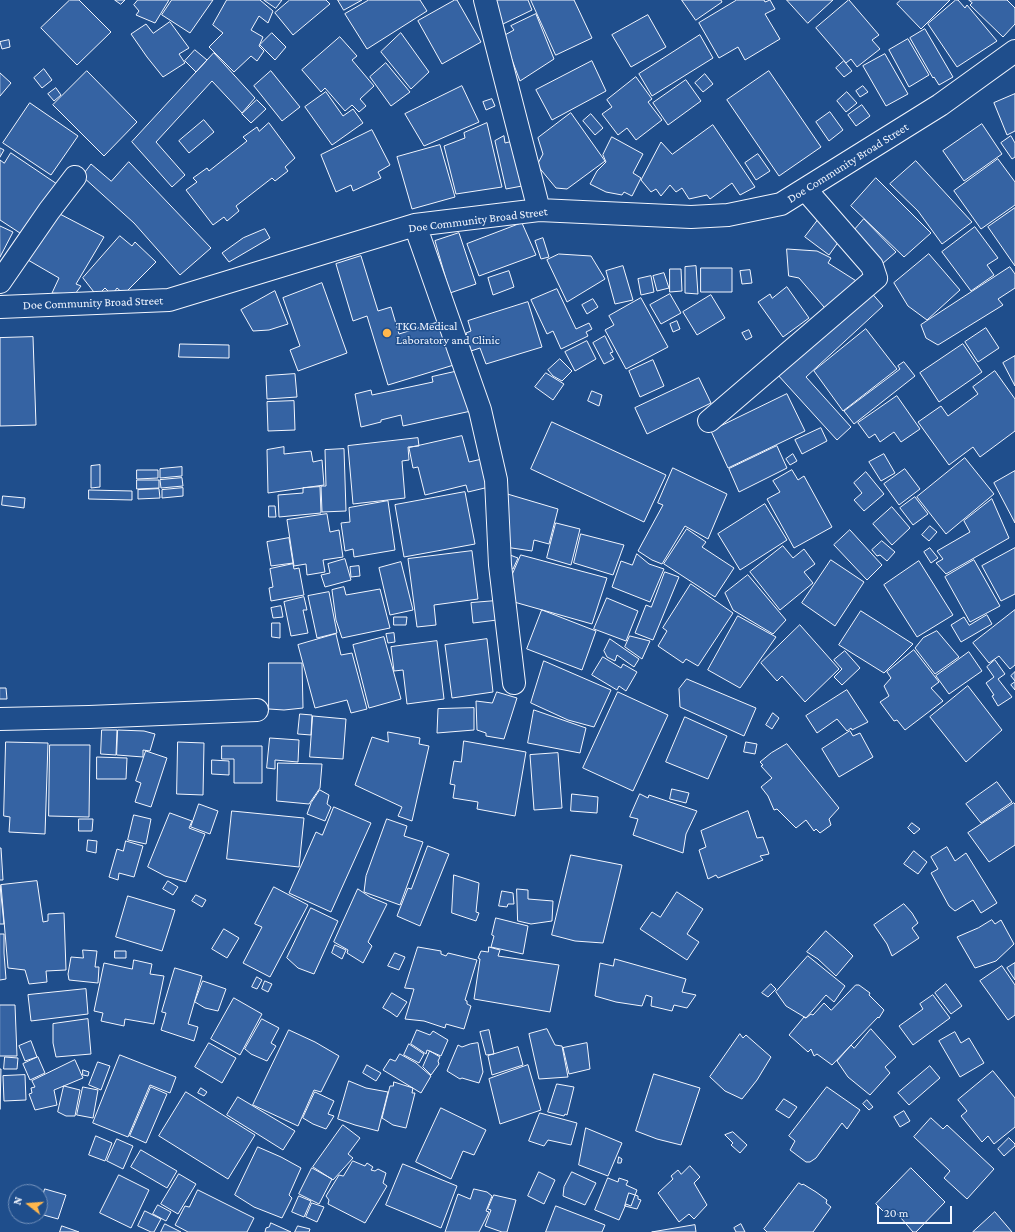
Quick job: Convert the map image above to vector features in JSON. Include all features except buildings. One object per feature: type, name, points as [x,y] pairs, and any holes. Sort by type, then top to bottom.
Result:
[{"type":"street","points":[[485,0],[539,210]]},
{"type":"street","name":"Doe Community Broad Street","points":[[0,307],[169,300],[415,225],[539,210],[691,218],[728,215],[781,204],[940,105],[1015,51]]},
{"type":"street","points":[[0,282],[49,210],[76,177]]},
{"type":"street","points":[[709,421],[876,278],[872,266],[805,189]]},
{"type":"street","points":[[415,225],[480,410],[496,480],[500,565],[514,683]]},
{"type":"street","points":[[0,719],[257,710]]},
{"type":"place","name":"TKG Medical Laboratory and Clinic","points":[[387,333]]}]
